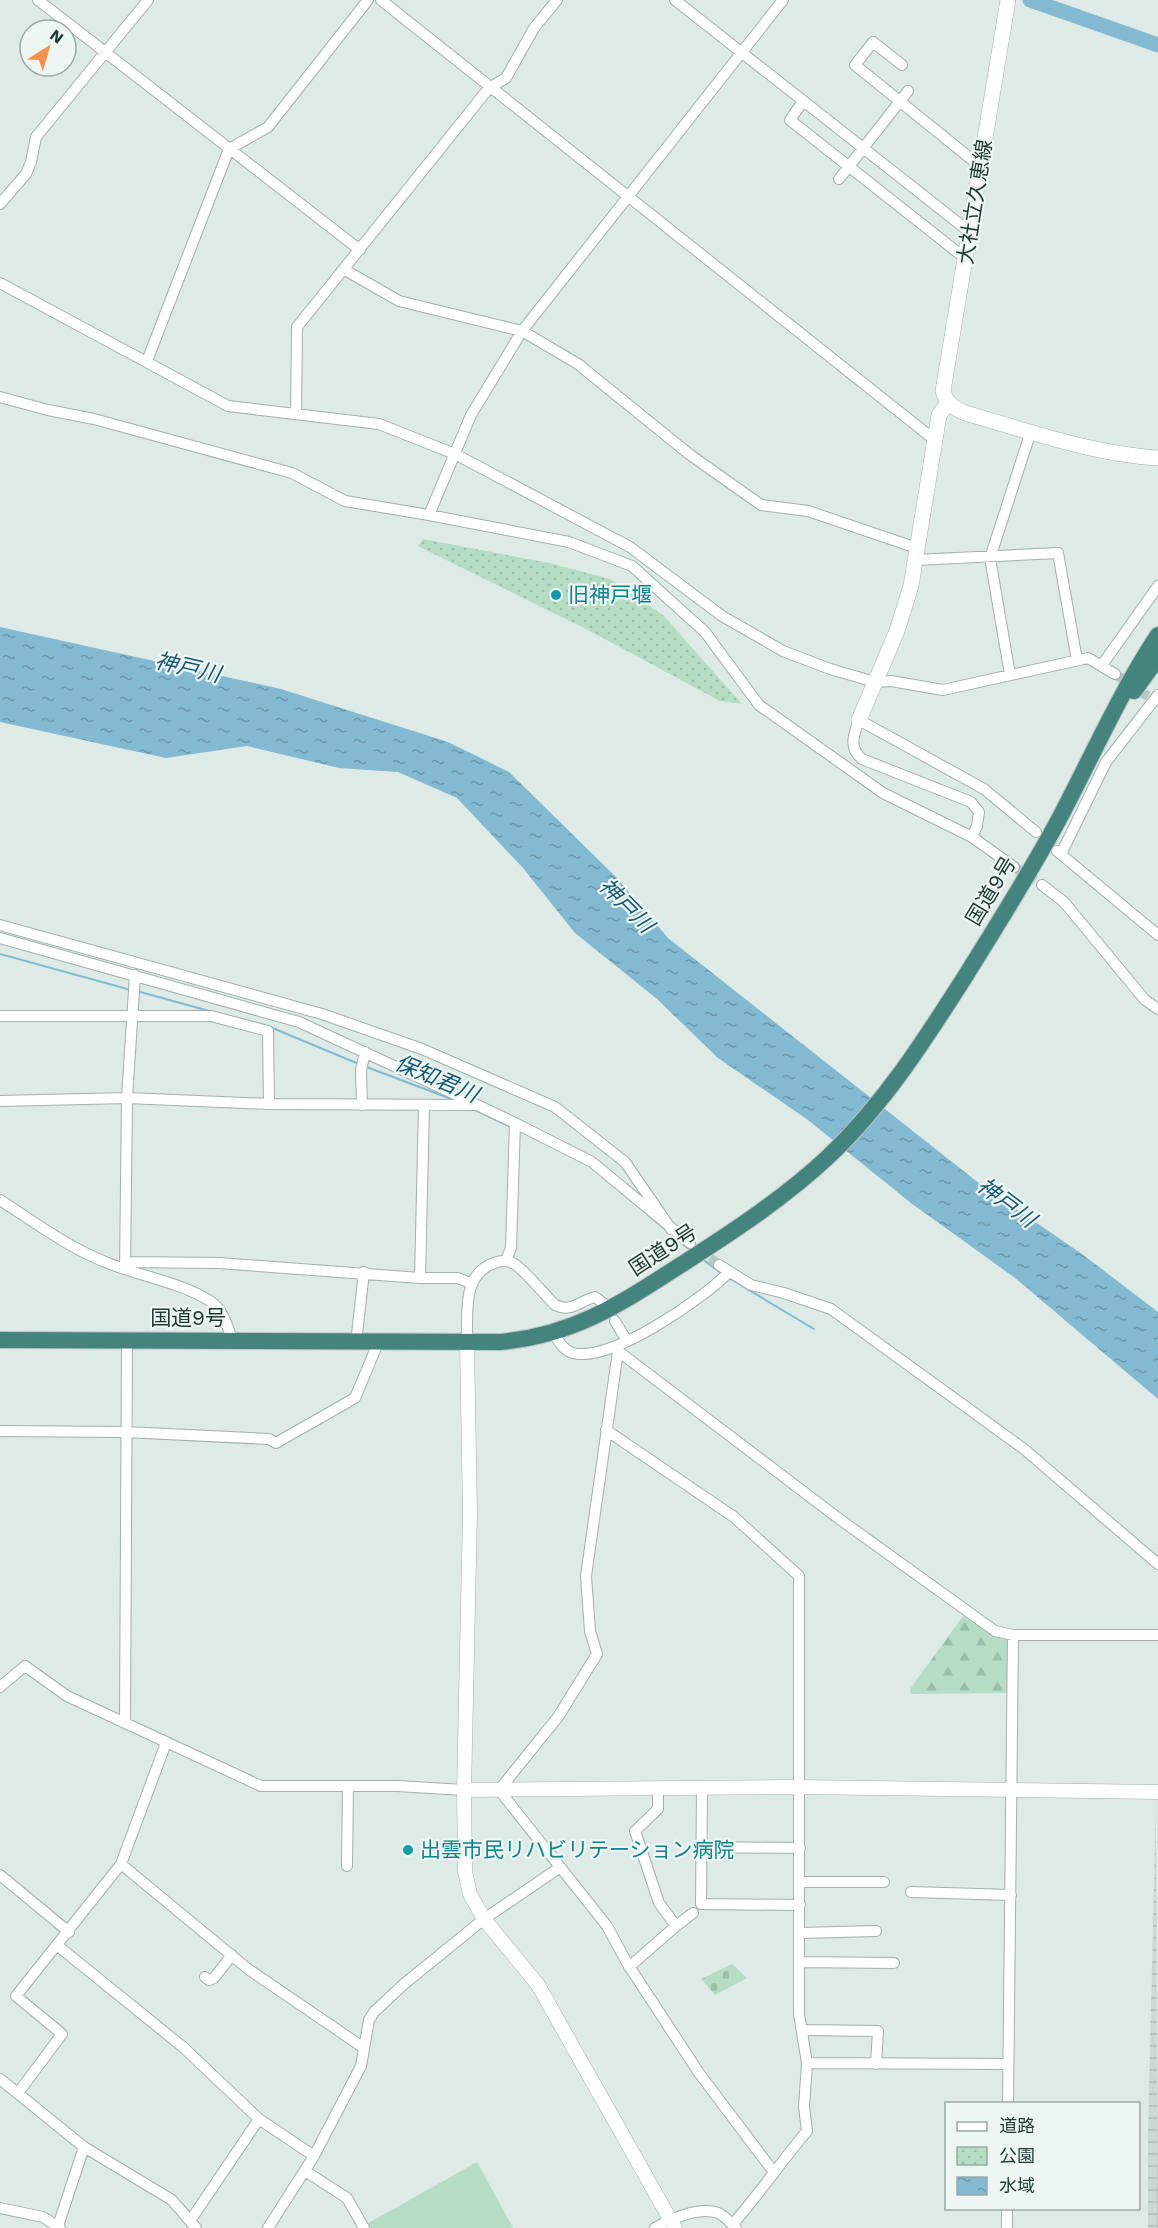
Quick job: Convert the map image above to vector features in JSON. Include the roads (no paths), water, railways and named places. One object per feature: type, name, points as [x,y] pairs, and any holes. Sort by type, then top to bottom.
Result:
[{"type":"highway","name":"国道9号","points":[[0,1340],[467,1343],[527,1340],[554,1334],[592,1319],[633,1296],[757,1216],[830,1155],[890,1090],[927,1037],[1038,858],[1100,737],[1158,635]]},
{"type":"highway","name":"国道9号","points":[[1100,737],[1158,658]]},
{"type":"main road","name":"大社立久恵線","points":[[859,720],[897,631],[916,554],[939,415],[948,403],[943,391],[1008,0]]},
{"type":"main road","points":[[948,403],[965,413],[1119,456],[1158,458]]},
{"type":"street","points":[[38,0],[360,250]]},
{"type":"street","points":[[0,204],[26,174],[36,137],[148,0]]},
{"type":"street","points":[[147,361],[229,148],[268,127],[368,0]]},
{"type":"street","points":[[381,0],[936,441]]},
{"type":"street","points":[[296,414],[297,327],[489,88],[506,78],[534,28],[557,0]]},
{"type":"street","points":[[675,0],[971,233]]},
{"type":"street","points":[[429,514],[471,415],[522,331],[783,0]]},
{"type":"street","points":[[902,65],[873,42],[855,65],[981,167]]},
{"type":"street","points":[[838,179],[908,91]]},
{"type":"street","points":[[803,101],[790,120],[966,259]]},
{"type":"street","points":[[345,270],[399,300],[522,331],[578,364],[689,454],[761,505],[808,511],[916,554],[990,558],[1058,553],[1077,660]]},
{"type":"street","points":[[0,284],[228,406],[378,424],[455,454],[630,548],[722,616],[783,651],[830,669],[875,682],[891,681],[943,690],[1088,658],[1115,674]]},
{"type":"street","points":[[0,397],[48,410],[94,418],[292,473],[345,501],[429,514],[568,542],[632,566],[705,632],[759,705],[883,793],[972,837],[1014,867]]},
{"type":"street","points":[[1010,675],[990,558],[1030,431]]},
{"type":"street","points":[[1102,665],[1158,586]]},
{"type":"street","points":[[1154,698],[1106,762],[1058,852],[1158,935]]},
{"type":"street","points":[[972,837],[977,826],[979,812],[971,802],[862,759],[856,754],[852,738],[859,720],[984,789],[1036,832]]},
{"type":"street","points":[[1042,885],[1064,902],[1145,999],[1158,1009]]},
{"type":"street","points":[[0,925],[322,1014],[422,1049],[555,1107],[625,1162],[670,1229]]},
{"type":"street","points":[[0,938],[299,1022],[477,1105],[592,1162],[670,1229],[690,1243]]},
{"type":"street","points":[[125,1266],[127,1098],[135,975]]},
{"type":"street","points":[[0,1016],[211,1016],[268,1032],[269,1104]]},
{"type":"street","points":[[362,1105],[362,1070],[365,1052]]},
{"type":"street","points":[[0,1101],[127,1098],[269,1104],[477,1105]]},
{"type":"street","points":[[420,1278],[424,1106]]},
{"type":"street","points":[[506,1260],[511,1248],[515,1124]]},
{"type":"street","points":[[0,1200],[56,1236],[100,1260],[125,1266],[212,1302],[224,1316],[232,1340]]},
{"type":"street","points":[[603,1304],[595,1297],[571,1309],[561,1308],[555,1305],[515,1264],[506,1260],[482,1268],[470,1283],[467,1343],[470,1513],[464,1790],[465,1871],[470,1894],[484,1918],[538,1985],[672,2224]]},
{"type":"street","points":[[125,1266],[219,1263],[364,1272],[420,1278],[459,1278],[470,1283]]},
{"type":"street","points":[[719,1265],[751,1285],[784,1293],[831,1309],[1024,1449],[1158,1564]]},
{"type":"street","points":[[356,1343],[364,1272]]},
{"type":"street","points":[[554,1334],[564,1349],[572,1353],[617,1349],[681,1311],[714,1288],[729,1272]]},
{"type":"street","points":[[615,1322],[627,1341]]},
{"type":"street","points":[[125,1721],[127,1341]]},
{"type":"street","points":[[0,1431],[125,1432],[269,1439],[276,1443],[355,1398],[378,1343]]},
{"type":"street","points":[[499,1790],[558,1718],[597,1653],[590,1631],[586,1576],[617,1349]]},
{"type":"street","points":[[617,1349],[838,1518],[995,1631],[1013,1635],[1158,1635]]},
{"type":"street","points":[[606,1430],[726,1510],[799,1576],[799,2014],[807,2063],[804,2107],[807,2131],[773,2171],[734,2226],[719,2213],[705,2211],[655,2228]]},
{"type":"street","points":[[1008,2102],[1013,1635]]},
{"type":"street","points":[[0,1687],[25,1666],[67,1696],[261,1786],[464,1790],[800,1787],[1158,1792]]},
{"type":"street","points":[[18,2093],[62,2034],[16,1996],[121,1864],[166,1743]]},
{"type":"street","points":[[347,1866],[348,1786]]},
{"type":"street","points":[[702,1788],[701,1904],[800,1905]]},
{"type":"street","points":[[658,1789],[658,1809],[635,1831],[659,1903],[676,1926]]},
{"type":"street","points":[[499,1790],[607,1926],[629,1966],[699,2073],[773,2171]]},
{"type":"street","points":[[701,1847],[800,1848]]},
{"type":"street","points":[[121,1864],[232,1955],[364,2048]]},
{"type":"street","points":[[272,2226],[314,2156],[361,2066],[369,2020],[374,2012],[484,1918],[559,1868]]},
{"type":"street","points":[[0,1875],[69,1932]]},
{"type":"street","points":[[800,1882],[884,1882]]},
{"type":"street","points":[[911,1892],[1011,1895]]},
{"type":"street","points":[[629,1966],[693,1912]]},
{"type":"street","points":[[799,1933],[876,1931]]},
{"type":"street","points":[[58,1946],[183,2047],[259,2119],[314,2156]]},
{"type":"street","points":[[205,1977],[209,1980],[214,1978],[232,1955]]},
{"type":"street","points":[[799,1962],[894,1963]]},
{"type":"street","points":[[802,2030],[878,2031],[876,2064]]},
{"type":"street","points":[[807,2063],[1008,2064]]},
{"type":"street","points":[[0,2079],[84,2147],[172,2200],[193,2224],[259,2119]]},
{"type":"street","points":[[0,2208],[43,2217],[59,2227],[84,2147]]},
{"type":"street","points":[[305,2171],[347,2198],[364,2228]]},
{"type":"street","points":[[1007,2210],[1007,2228]]},
{"type":"water","name":"神戸川","points":[[0,627],[281,689],[448,742],[509,772],[616,877],[668,938],[980,1184],[1082,1254],[1158,1312],[1158,1399],[1015,1278],[911,1203],[808,1120],[718,1058],[657,999],[575,933],[523,868],[457,798],[398,772],[339,768],[247,746],[166,758],[0,722]]},
{"type":"waterway","points":[[1030,0],[1158,45]]},
{"type":"waterway","name":"保知君川","points":[[0,954],[131,990]]},
{"type":"waterway","name":"保知君川","points":[[137,991],[209,1011]]},
{"type":"waterway","name":"保知君川","points":[[270,1027],[359,1064]]},
{"type":"waterway","name":"保知君川","points":[[364,1066],[454,1100]]},
{"type":"waterway","name":"保知君川","points":[[473,1109],[511,1127]]},
{"type":"waterway","name":"保知君川","points":[[648,1215],[690,1250]]},
{"type":"waterway","name":"保知君川","points":[[702,1259],[721,1273]]},
{"type":"waterway","name":"保知君川","points":[[729,1278],[814,1329]]},
{"type":"tunnel","points":[[1115,674],[1149,697]]},
{"type":"tunnel","points":[[1014,867],[1042,885]]},
{"type":"tunnel","points":[[698,1249],[719,1265]]},
{"type":"place","name":"旧神戸堰","points":[[556,595]]},
{"type":"place","name":"出雲市民リハビリテーション病院","points":[[408,1850]]}]
